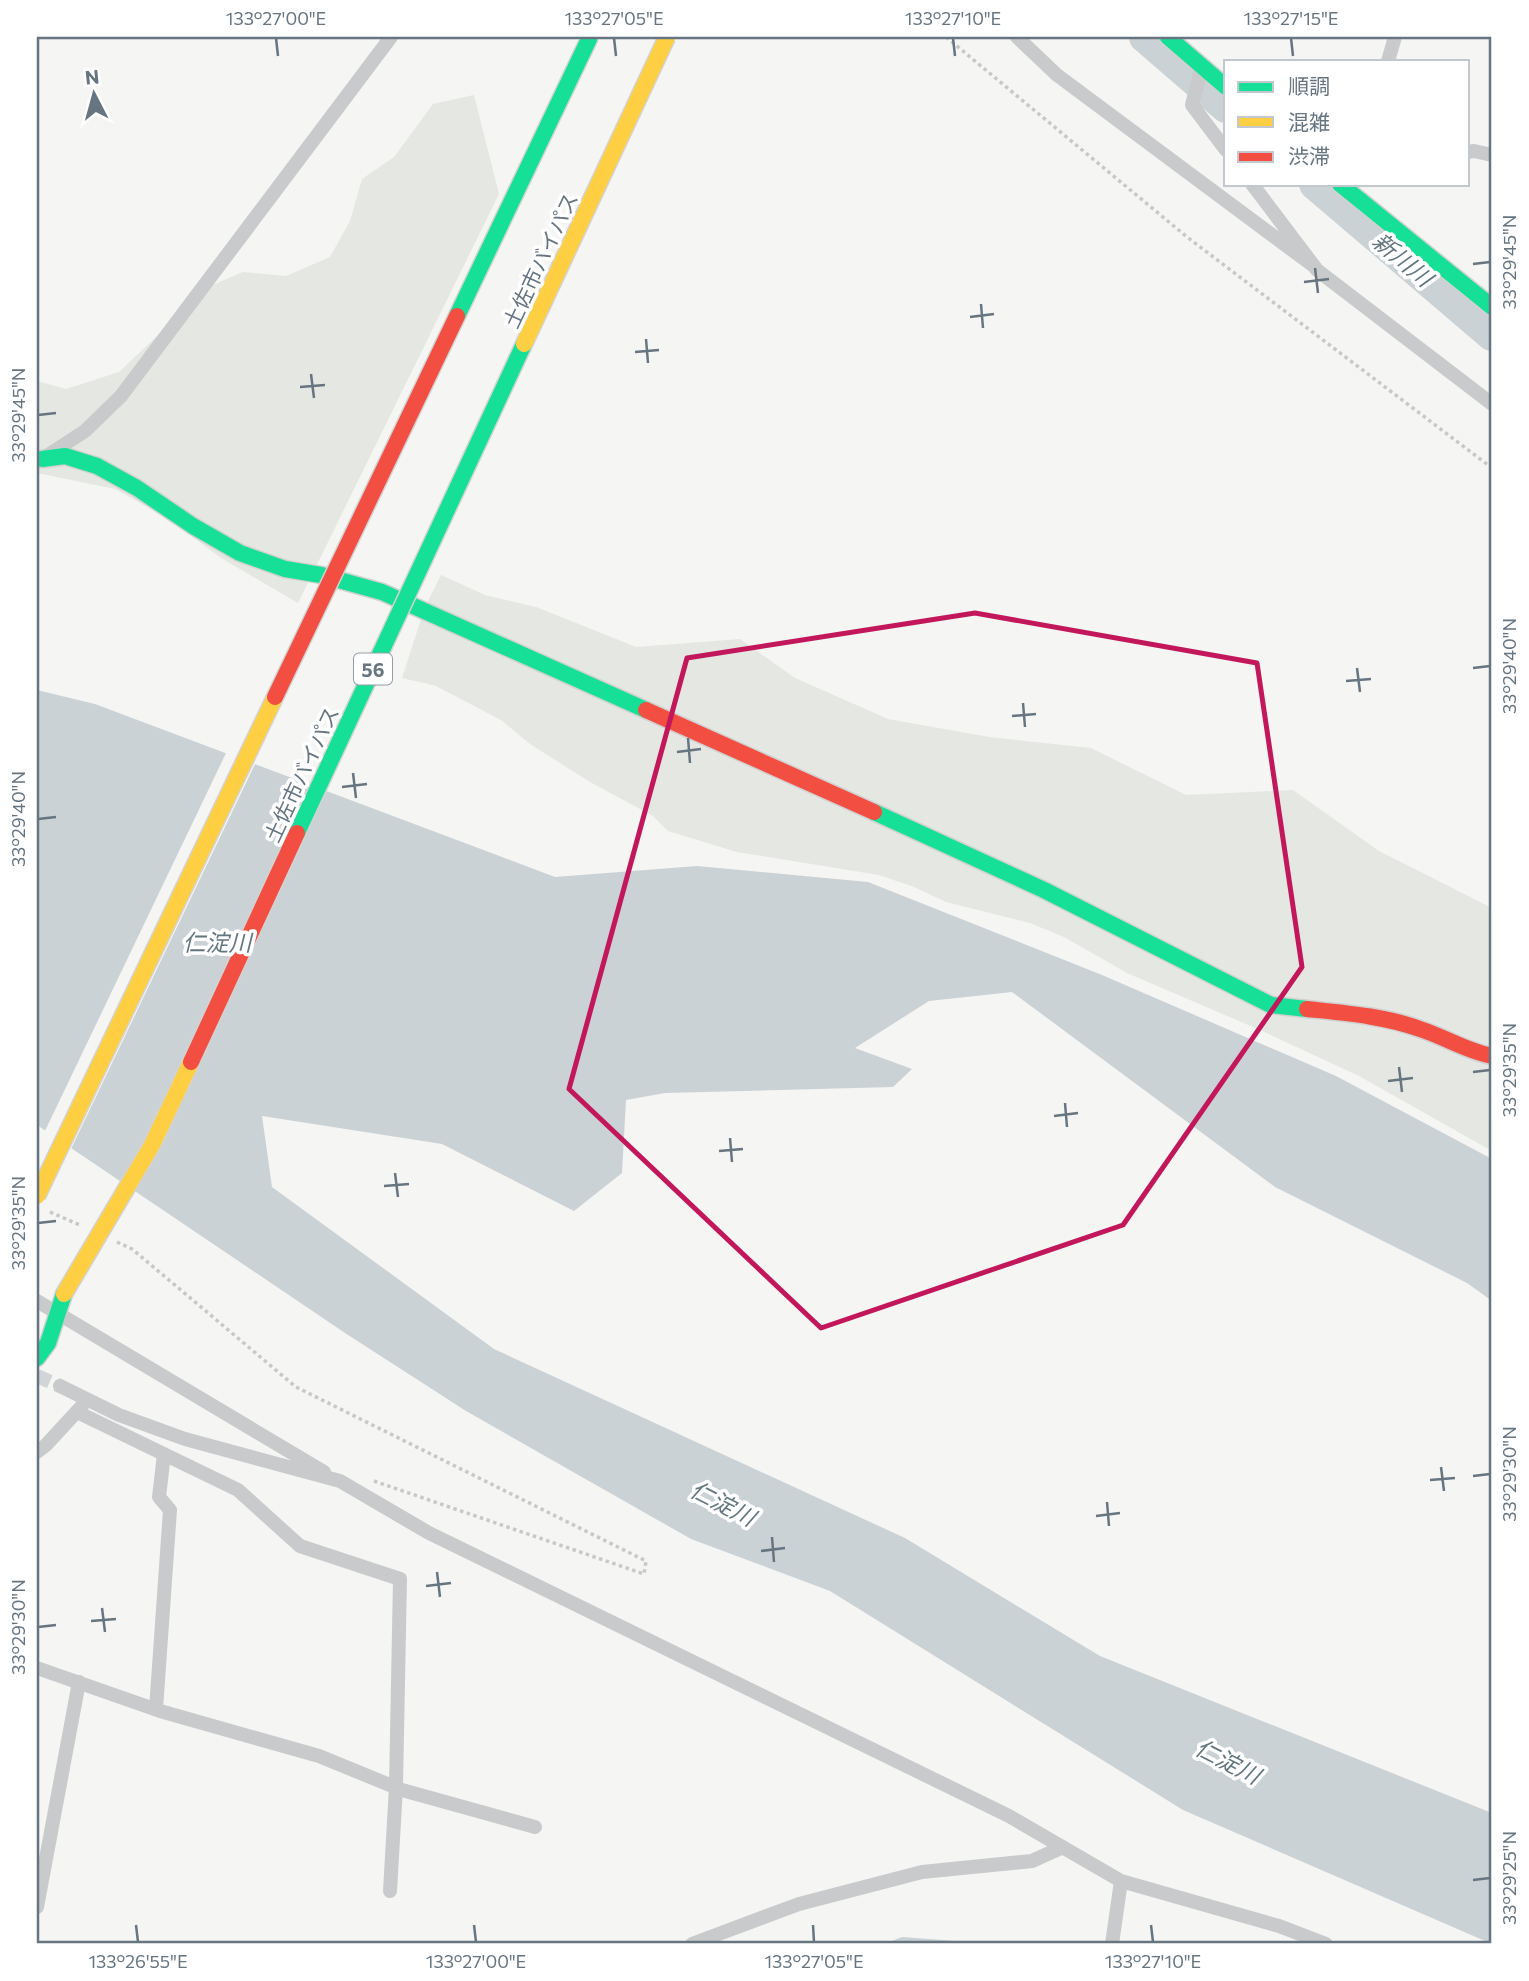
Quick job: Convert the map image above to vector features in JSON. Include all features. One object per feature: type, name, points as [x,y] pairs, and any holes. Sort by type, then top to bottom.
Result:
[{"type":"main road","points":[[37,1196],[590,37]]},
{"type":"main road","name":"土佐市バイパス","points":[[37,1325],[49,1307],[65,1294],[152,1145],[667,37]]},
{"type":"main road","points":[[1168,37],[1224,86]]},
{"type":"main road","points":[[1346,186],[1492,307]]},
{"type":"main road","points":[[39,460],[65,456],[97,466],[240,552],[285,569],[321,575],[382,592],[1044,890],[1271,1005],[1377,1017],[1421,1029],[1473,1052],[1492,1056]]},
{"type":"main road","points":[[37,1358],[48,1343],[49,1307]]},
{"type":"street","points":[[39,460],[85,431],[121,396],[391,37]]},
{"type":"street","points":[[1017,37],[1057,75],[1315,267],[1492,404]]},
{"type":"street","points":[[1388,60],[1395,37]]},
{"type":"street","points":[[1202,66],[1192,105],[1224,147]]},
{"type":"street","points":[[1470,152],[1492,155]]},
{"type":"street","points":[[1254,186],[1315,267]]},
{"type":"street","points":[[49,1307],[429,1533],[1009,1816],[1121,1881],[1279,1926],[1326,1944]]},
{"type":"street","points":[[60,1386],[119,1415],[185,1439],[344,1483]]},
{"type":"street","points":[[37,1452],[46,1446],[88,1400]]},
{"type":"street","points":[[77,1412],[238,1490],[300,1546],[400,1579],[396,1787],[390,1891]]},
{"type":"street","points":[[156,1709],[170,1510],[159,1497],[164,1454]]},
{"type":"street","points":[[37,1668],[156,1709],[319,1756],[396,1787],[535,1826]]},
{"type":"street","points":[[37,1906],[79,1682]]},
{"type":"street","points":[[692,1944],[799,1904],[922,1872],[1032,1861],[1063,1847]]},
{"type":"street","points":[[1112,1944],[1121,1881]]},
{"type":"path","points":[[946,37],[1187,237],[1492,468]]},
{"type":"path","points":[[49,1211],[85,1228]]},
{"type":"path","points":[[108,1238],[132,1249],[296,1387],[646,1561],[644,1574],[352,1473],[344,1483]]},
{"type":"highlighted area","points":[[975,613],[1257,663],[1302,967],[1123,1225],[821,1328],[569,1089],[687,658]]},
{"type":"shaded area","points":[[474,95],[499,194],[298,603],[221,558],[167,518],[115,489],[37,473],[37,381],[66,389],[119,372],[210,286],[243,272],[286,276],[330,257],[350,221],[362,179],[394,157],[433,104]]},
{"type":"shaded area","points":[[441,575],[485,595],[536,607],[636,647],[740,639],[795,678],[888,719],[989,737],[1091,748],[1186,795],[1293,790],[1379,851],[1492,908],[1492,1151],[1359,1076],[1127,973],[1064,937],[1030,923],[946,902],[879,875],[737,852],[668,831],[653,816],[590,782],[530,744],[501,720],[436,686],[402,678],[425,607]]},
{"type":"water","name":"仁淀川","points":[[37,690],[95,704],[555,877],[697,866],[868,882],[1102,975],[1336,1076],[1492,1159],[1492,1301],[1467,1283],[1275,1187],[1012,992],[929,1001],[855,1048],[912,1069],[893,1087],[665,1093],[626,1100],[622,1173],[574,1211],[442,1144],[262,1116],[272,1187],[494,1349],[905,1538],[1100,1656],[1492,1813],[1492,1944],[1183,1810],[830,1591],[691,1539],[466,1411],[345,1333],[37,1125]]},
{"type":"water","points":[[902,1937],[996,1944],[884,1944]]},
{"type":"pier","points":[[227,751],[256,762],[70,1151],[44,1133]]},
{"type":"waterway","name":"新川川","points":[[1145,37],[1224,105]]},
{"type":"waterway","name":"新川川","points":[[1317,186],[1492,335]]},
{"type":"tunnel","points":[[37,1376],[60,1386]]},
{"type":"traffic: fast","points":[[457,316],[590,37]]},
{"type":"traffic: fast","points":[[1168,37],[1224,85]]},
{"type":"traffic: fast","points":[[1342,186],[1492,307]]},
{"type":"traffic: fast","points":[[297,833],[524,344]]},
{"type":"traffic: fast","points":[[42,459],[65,456],[97,466],[240,553],[285,569],[321,575],[382,592],[646,710]]},
{"type":"traffic: fast","points":[[874,812],[1044,890],[1271,1005],[1307,1009]]},
{"type":"traffic: fast","points":[[37,1358],[48,1343],[64,1294]]},
{"type":"traffic: jam","points":[[275,697],[457,316]]},
{"type":"traffic: jam","points":[[646,710],[874,812]]},
{"type":"traffic: jam","points":[[191,1062],[297,833]]},
{"type":"traffic: jam","points":[[1307,1009],[1392,1021],[1492,1056]]},
{"type":"traffic: slow","points":[[524,344],[667,37]]},
{"type":"traffic: slow","points":[[37,1196],[275,697]]},
{"type":"traffic: slow","points":[[64,1294],[152,1145],[191,1062]]}]
